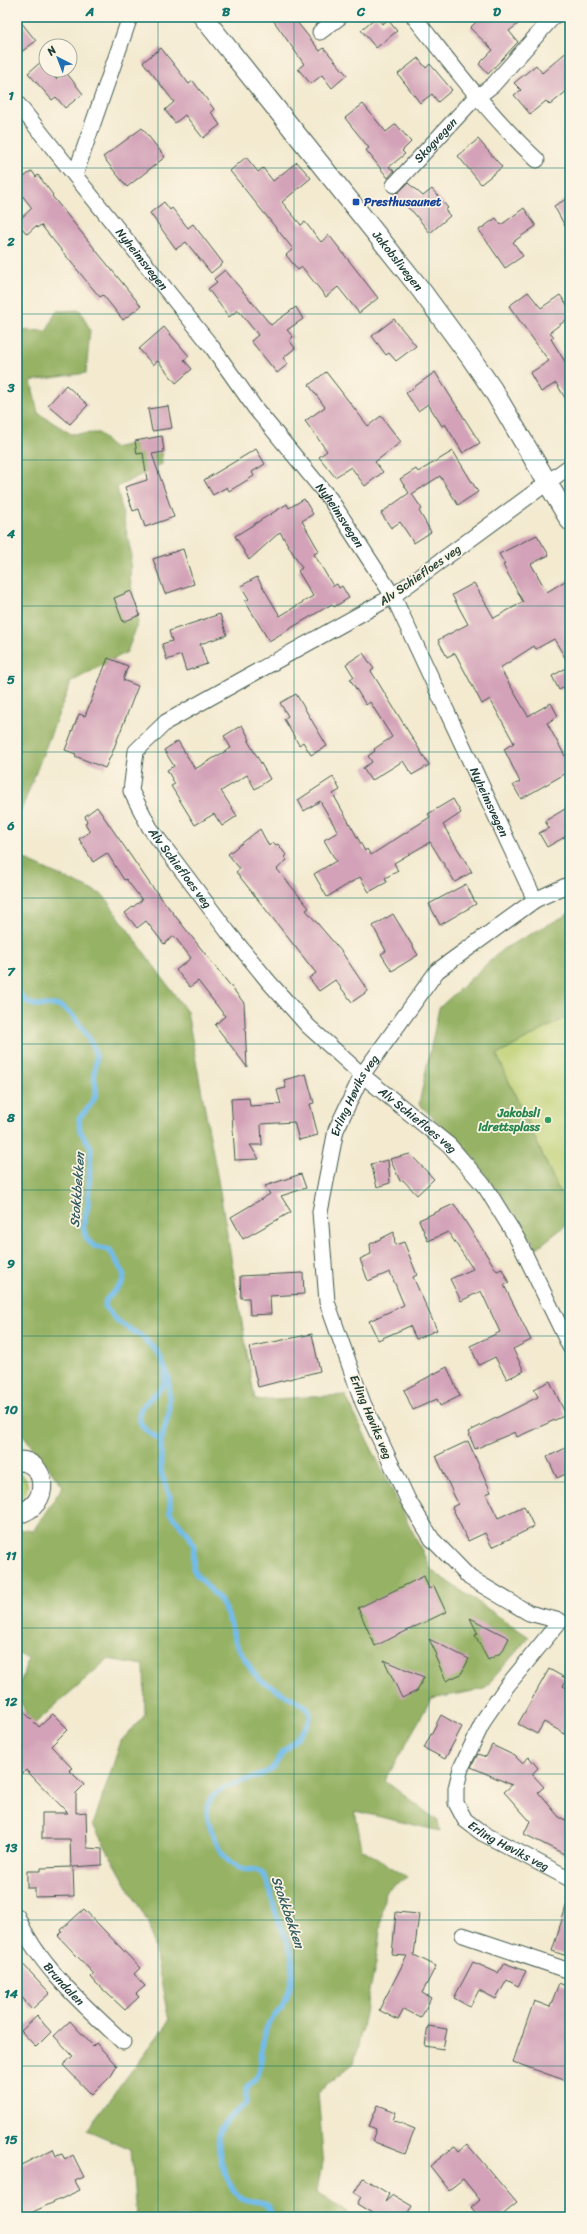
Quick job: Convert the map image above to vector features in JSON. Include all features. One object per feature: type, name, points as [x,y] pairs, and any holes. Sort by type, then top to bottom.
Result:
[{"type":"street","points":[[74,175],[130,17]]},
{"type":"street","name":"Jakobslivegen","points":[[203,17],[446,324],[493,390],[546,483],[570,521]]},
{"type":"street","points":[[320,32],[340,17]]},
{"type":"street","points":[[414,17],[477,96],[519,143],[537,160]]},
{"type":"street","name":"Skogvegen","points":[[394,185],[477,96],[493,84],[554,17]]},
{"type":"street","name":"Nyheimsvegen","points":[[17,103],[220,358],[256,408],[330,499],[393,596],[535,900]]},
{"type":"street","name":"Alv Schiefloes veg","points":[[570,466],[393,596],[166,722],[136,751],[131,791],[150,828],[176,864],[263,975],[308,1026],[362,1074],[449,1145],[486,1188],[518,1240],[570,1347]]},
{"type":"street","name":"Erling Høviks veg","points":[[565,1620],[530,1613],[470,1578],[432,1538],[408,1500],[363,1403],[327,1302],[320,1212],[336,1130],[362,1074],[437,970],[535,900],[570,884]]},
{"type":"street","points":[[17,1461],[28,1463],[34,1468],[39,1474],[42,1489],[41,1496],[32,1508],[17,1514]]},
{"type":"street","name":"Erling Høviks veg","points":[[565,1620],[506,1686],[485,1718],[461,1768],[456,1788],[456,1803],[465,1820],[482,1833],[570,1879]]},
{"type":"street","name":"Brundalen","points":[[17,1916],[36,1950],[49,1967],[123,2042]]},
{"type":"street","points":[[463,1935],[570,1971]]},
{"type":"green space","points":[[80,310],[90,330],[86,373],[31,381],[38,413],[71,434],[99,433],[113,448],[161,438],[162,464],[117,487],[131,553],[130,578],[138,623],[127,652],[71,682],[17,821],[17,330],[47,331],[56,311]]},
{"type":"green space","points":[[17,856],[103,895],[187,1012],[218,1180],[255,1400],[345,1395],[432,1571],[529,1637],[484,1689],[431,1699],[385,1781],[438,1821],[440,1831],[355,1811],[362,1849],[407,1877],[385,1891],[376,1963],[354,2063],[318,2092],[323,2156],[317,2193],[348,2211],[347,2217],[136,2217],[131,2149],[87,2130],[169,2021],[150,1926],[93,1825],[121,1741],[145,1715],[144,1665],[108,1659],[32,1726],[17,1694],[28,1659],[17,1653],[17,1529],[33,1531],[63,1486],[17,1427]]},
{"type":"green space","points":[[570,913],[570,1015],[497,1055],[560,1194],[570,1190],[570,1222],[537,1248],[470,1153],[419,1104],[439,1008],[503,949]]},
{"type":"green space","name":"Jakobsli idrettsplass","points":[[570,1015],[570,1190],[561,1195],[497,1055]]},
{"type":"green space","points":[[17,1472],[21,1474],[26,1481],[27,1490],[22,1497],[17,1499]]},
{"type":"building","points":[[17,17],[36,41],[17,55]]},
{"type":"building","points":[[271,17],[293,17],[320,51],[324,48],[347,75],[332,88],[322,75],[311,84],[298,69],[304,64]]},
{"type":"building","points":[[376,17],[382,24],[388,20],[397,31],[376,48],[361,30]]},
{"type":"building","points":[[481,17],[527,17],[509,31],[518,42],[488,74],[479,64],[493,50],[470,28]]},
{"type":"building","points":[[161,48],[189,84],[193,81],[214,109],[211,112],[220,125],[203,138],[185,115],[175,123],[165,110],[174,102],[143,62]]},
{"type":"building","points":[[570,49],[570,79],[565,84],[569,89],[550,105],[546,101],[530,114],[514,95],[521,90],[514,83],[536,65],[542,73]]},
{"type":"building","points":[[418,58],[426,68],[430,64],[452,90],[438,102],[432,94],[420,103],[398,74]]},
{"type":"building","points":[[38,64],[38,78],[70,78],[83,94],[65,108],[56,97],[52,100],[28,73]]},
{"type":"building","points":[[363,104],[386,132],[396,124],[411,142],[402,151],[405,154],[389,167],[394,171],[388,178],[366,150],[369,148],[345,118]]},
{"type":"building","points":[[142,128],[165,157],[127,187],[103,157]]},
{"type":"building","points":[[478,139],[502,167],[481,184],[458,156]]},
{"type":"building","points":[[246,157],[258,172],[263,168],[273,181],[297,162],[311,178],[282,202],[301,225],[305,222],[321,242],[329,235],[378,298],[359,313],[338,287],[326,297],[302,267],[298,270],[286,255],[293,249],[230,171]]},
{"type":"building","points":[[32,171],[36,177],[38,175],[53,195],[52,196],[141,306],[123,320],[103,295],[100,297],[41,225],[37,228],[36,226],[27,234],[17,222],[32,208],[17,189],[17,182]]},
{"type":"building","points":[[408,183],[423,196],[432,189],[448,208],[445,210],[450,216],[430,233],[414,213],[393,195],[400,191]]},
{"type":"building","points":[[570,197],[570,235],[554,206]]},
{"type":"building","points":[[164,202],[170,210],[172,208],[188,228],[193,224],[223,263],[211,273],[186,242],[176,249],[150,213]]},
{"type":"building","points":[[524,208],[536,226],[513,242],[523,256],[505,268],[479,230],[496,218],[501,225]]},
{"type":"building","points":[[225,270],[271,325],[296,307],[303,319],[287,330],[293,337],[289,340],[295,348],[283,358],[288,364],[277,373],[251,341],[258,335],[238,310],[229,317],[208,289],[217,282],[214,279]]},
{"type":"building","points":[[528,292],[541,308],[560,295],[570,309],[570,317],[550,332],[554,337],[551,339],[570,370],[570,406],[556,383],[541,392],[530,373],[549,361],[509,306]]},
{"type":"building","points":[[394,319],[416,346],[396,361],[389,353],[386,355],[372,336]]},
{"type":"building","points":[[164,327],[189,356],[184,360],[192,369],[176,383],[158,361],[153,365],[139,349]]},
{"type":"building","points":[[326,372],[368,426],[381,416],[401,442],[375,462],[383,472],[365,486],[351,467],[335,477],[319,457],[327,451],[305,421],[325,407],[309,385]]},
{"type":"building","points":[[435,372],[480,443],[463,453],[445,424],[442,426],[428,404],[418,411],[406,393]]},
{"type":"building","points":[[66,385],[88,405],[70,424],[48,405]]},
{"type":"building","points":[[168,406],[172,428],[152,431],[148,409]]},
{"type":"building","points":[[162,436],[164,452],[152,454],[174,517],[145,527],[139,509],[133,511],[125,487],[147,480],[143,453],[137,454],[135,441]]},
{"type":"building","points":[[256,449],[265,464],[252,472],[254,476],[229,491],[227,487],[213,495],[204,480]]},
{"type":"building","points":[[453,451],[478,492],[458,505],[440,476],[412,494],[422,509],[419,511],[431,532],[414,543],[400,522],[391,528],[381,513],[409,493],[400,479],[416,469],[418,472]]},
{"type":"building","points":[[304,499],[313,514],[302,521],[319,551],[314,554],[333,586],[337,584],[339,588],[342,586],[349,598],[334,607],[332,604],[269,641],[245,601],[249,599],[241,586],[257,577],[280,616],[313,596],[298,571],[302,568],[280,532],[249,560],[235,536],[287,504],[289,508]]},
{"type":"building","points":[[537,535],[549,555],[531,564],[547,592],[570,578],[570,666],[554,639],[536,649],[534,646],[500,668],[528,716],[551,703],[558,716],[547,723],[565,756],[570,754],[570,771],[521,799],[513,785],[520,782],[504,749],[514,743],[490,699],[482,704],[455,653],[447,657],[438,640],[468,624],[452,595],[474,583],[494,618],[523,602],[503,565],[505,564],[499,554]]},
{"type":"building","points":[[183,549],[194,584],[165,594],[153,559]]},
{"type":"building","points":[[131,591],[140,615],[123,622],[114,598]]},
{"type":"building","points":[[220,614],[227,635],[200,644],[207,664],[186,671],[181,655],[167,660],[162,644],[172,641],[169,631]]},
{"type":"building","points":[[363,653],[374,669],[371,671],[429,765],[412,775],[403,761],[371,781],[363,768],[372,762],[368,756],[375,751],[374,749],[392,737],[370,702],[366,705],[350,679],[354,677],[346,664]]},
{"type":"building","points":[[108,658],[128,666],[123,680],[138,686],[105,768],[75,756],[76,754],[65,750],[79,714],[85,716]]},
{"type":"building","points":[[570,666],[570,684],[559,690],[552,676]]},
{"type":"building","points":[[296,694],[327,746],[311,755],[303,742],[299,745],[284,719],[288,716],[280,703]]},
{"type":"building","points":[[242,725],[250,740],[248,741],[270,779],[255,789],[247,775],[221,791],[237,816],[222,826],[214,814],[195,825],[171,786],[175,784],[167,770],[174,766],[164,750],[178,741],[195,769],[231,748],[224,736]]},
{"type":"building","points":[[333,777],[340,790],[333,794],[365,851],[367,849],[371,855],[430,817],[428,814],[453,799],[461,813],[443,825],[472,872],[455,882],[430,842],[394,863],[398,871],[385,878],[387,882],[369,892],[360,877],[327,897],[314,874],[336,861],[324,840],[338,832],[320,801],[304,811],[298,800]]},
{"type":"building","points":[[570,806],[570,834],[547,847],[539,833],[549,828],[545,821]]},
{"type":"building","points":[[97,807],[150,884],[244,1003],[247,1067],[215,1025],[225,1016],[198,981],[190,987],[176,970],[191,958],[174,936],[164,944],[146,921],[137,928],[125,913],[142,900],[126,879],[124,880],[107,853],[93,862],[79,839],[90,832],[85,823],[87,822],[85,816]]},
{"type":"building","points":[[260,829],[269,846],[273,842],[276,845],[278,844],[286,855],[284,857],[287,860],[277,869],[309,908],[306,910],[341,951],[368,991],[352,1002],[335,980],[319,991],[309,978],[316,973],[236,872],[240,869],[228,854]]},
{"type":"building","points":[[466,884],[476,904],[440,925],[429,904]]},
{"type":"building","points":[[393,914],[418,955],[392,971],[381,954],[386,951],[373,926]]},
{"type":"building","points":[[306,1074],[314,1103],[310,1104],[318,1135],[299,1140],[294,1122],[261,1124],[262,1145],[250,1145],[259,1159],[235,1160],[231,1099],[249,1098],[250,1106],[281,1104],[277,1090],[286,1088],[284,1080]]},
{"type":"building","points":[[410,1154],[434,1179],[417,1195],[403,1180],[400,1181],[390,1159]]},
{"type":"building","points":[[388,1160],[390,1183],[377,1187],[371,1164]]},
{"type":"building","points":[[301,1174],[306,1188],[281,1196],[291,1212],[243,1239],[231,1217],[270,1194],[265,1186]]},
{"type":"building","points":[[454,1204],[497,1271],[502,1269],[509,1283],[504,1285],[531,1340],[513,1349],[524,1371],[507,1379],[495,1357],[479,1365],[470,1346],[500,1332],[481,1291],[461,1301],[450,1279],[473,1269],[448,1232],[428,1241],[419,1220]]},
{"type":"building","points":[[394,1232],[395,1245],[404,1242],[417,1275],[413,1277],[437,1330],[416,1339],[410,1326],[378,1340],[369,1321],[404,1305],[390,1272],[368,1281],[360,1259],[371,1254],[370,1244]]},
{"type":"building","points":[[303,1273],[304,1294],[270,1296],[271,1314],[250,1315],[249,1298],[241,1298],[240,1276]]},
{"type":"building","points":[[312,1334],[320,1371],[258,1387],[249,1347]]},
{"type":"building","points":[[447,1367],[460,1396],[440,1406],[437,1399],[413,1410],[404,1390]]},
{"type":"building","points":[[550,1381],[566,1415],[517,1437],[515,1432],[475,1449],[468,1432],[538,1397],[534,1389]]},
{"type":"building","points":[[468,1441],[491,1492],[486,1494],[498,1518],[524,1506],[534,1527],[492,1547],[485,1533],[468,1541],[452,1507],[458,1504],[436,1456]]},
{"type":"building","points":[[570,1446],[570,1472],[557,1478],[547,1457]]},
{"type":"building","points":[[424,1576],[429,1589],[434,1586],[446,1612],[375,1646],[358,1608]]},
{"type":"building","points":[[470,1618],[509,1638],[502,1652],[488,1660],[475,1635],[478,1634]]},
{"type":"building","points":[[429,1639],[469,1659],[461,1674],[446,1681],[435,1656],[437,1655]]},
{"type":"building","points":[[384,1660],[424,1677],[417,1691],[402,1698]]},
{"type":"building","points":[[549,1669],[567,1679],[563,1686],[570,1690],[570,1724],[565,1734],[544,1722],[537,1734],[518,1724]]},
{"type":"building","points":[[17,1705],[39,1727],[53,1714],[68,1729],[51,1746],[72,1768],[69,1770],[84,1785],[76,1793],[76,1813],[86,1812],[87,1848],[102,1849],[102,1865],[73,1867],[74,1896],[35,1897],[35,1888],[27,1888],[27,1871],[41,1871],[41,1868],[71,1867],[70,1839],[42,1839],[42,1813],[68,1813],[26,1770],[17,1779]]},
{"type":"building","points":[[441,1715],[462,1727],[445,1759],[424,1748]]},
{"type":"building","points":[[492,1745],[515,1756],[522,1763],[529,1757],[538,1768],[532,1774],[544,1787],[538,1792],[559,1817],[570,1822],[570,1857],[524,1834],[530,1821],[504,1792],[512,1785],[471,1767],[478,1754],[486,1757]]},
{"type":"building","points":[[567,1904],[570,1904],[570,1957],[552,1951]]},
{"type":"building","points":[[84,1909],[140,1968],[134,1974],[145,1986],[136,1994],[139,1997],[125,2010],[96,1983],[91,1977],[94,1974],[58,1936],[62,1932],[61,1930]]},
{"type":"building","points":[[396,1912],[419,1914],[414,1955],[436,1966],[422,1993],[431,1998],[421,2018],[404,2009],[398,2020],[379,2010],[407,1956],[392,1955]]},
{"type":"building","points":[[17,1958],[50,1993],[32,2009],[17,1992]]},
{"type":"building","points":[[473,1962],[498,1973],[504,1963],[526,1971],[518,1986],[507,1980],[496,1999],[479,1990],[470,2007],[454,1998]]},
{"type":"building","points":[[559,1983],[570,1988],[570,2082],[513,2062],[534,2001],[550,2007]]},
{"type":"building","points":[[37,2016],[51,2032],[36,2047],[21,2031]]},
{"type":"building","points":[[70,2021],[93,2046],[96,2043],[117,2066],[111,2076],[92,2095],[63,2065],[73,2056],[54,2036]]},
{"type":"building","points":[[428,2026],[447,2029],[443,2049],[425,2046]]},
{"type":"building","points":[[378,2105],[396,2112],[393,2120],[415,2129],[405,2154],[372,2141],[376,2129],[369,2126]]},
{"type":"building","points":[[467,2144],[517,2203],[500,2217],[478,2217],[471,2208],[480,2200],[463,2179],[449,2190],[430,2166],[455,2146],[459,2151]]},
{"type":"building","points":[[53,2149],[56,2156],[62,2154],[65,2160],[73,2155],[84,2177],[75,2181],[80,2190],[22,2217],[17,2207],[17,2167]]},
{"type":"building","points":[[363,2178],[389,2194],[385,2202],[393,2195],[412,2206],[405,2217],[366,2217],[372,2213],[357,2204],[361,2197],[354,2193]]},
{"type":"waterway","name":"Stokkbekken","points":[[17,990],[29,1003],[40,1006],[58,1006],[69,1012],[79,1024],[95,1051],[96,1059],[94,1075],[96,1093],[91,1103],[79,1118],[80,1131],[91,1147],[88,1205],[83,1226],[87,1240],[96,1247],[110,1250],[124,1274],[123,1282],[106,1300],[105,1307],[117,1321],[141,1336],[158,1352],[169,1378],[169,1412],[161,1441],[161,1473],[170,1497],[170,1513],[189,1535],[194,1546],[193,1568],[196,1574],[220,1600],[228,1616],[236,1643],[252,1671],[260,1680],[307,1707],[310,1713],[310,1719],[303,1731],[284,1751],[270,1770],[219,1791],[212,1797],[208,1804],[207,1811],[208,1820],[215,1839],[231,1863],[237,1867],[256,1870],[262,1873],[270,1889],[275,1909],[291,1953],[293,1967],[291,1982],[287,1996],[281,2008],[269,2023],[265,2031],[259,2072],[255,2080],[248,2086],[246,2103],[224,2124],[219,2134],[222,2165],[226,2176],[236,2193],[242,2198],[264,2203],[267,2205],[273,2217]]},
{"type":"waterway","name":"Stokkbekken","points":[[161,1441],[144,1428],[140,1421],[139,1415],[144,1404],[163,1385],[165,1380],[165,1370]]},
{"type":"place","name":"Presthusaunet","points":[[356,202]]},
{"type":"place","name":"Jakobsli idrettsplass","points":[[548,1120]]}]
